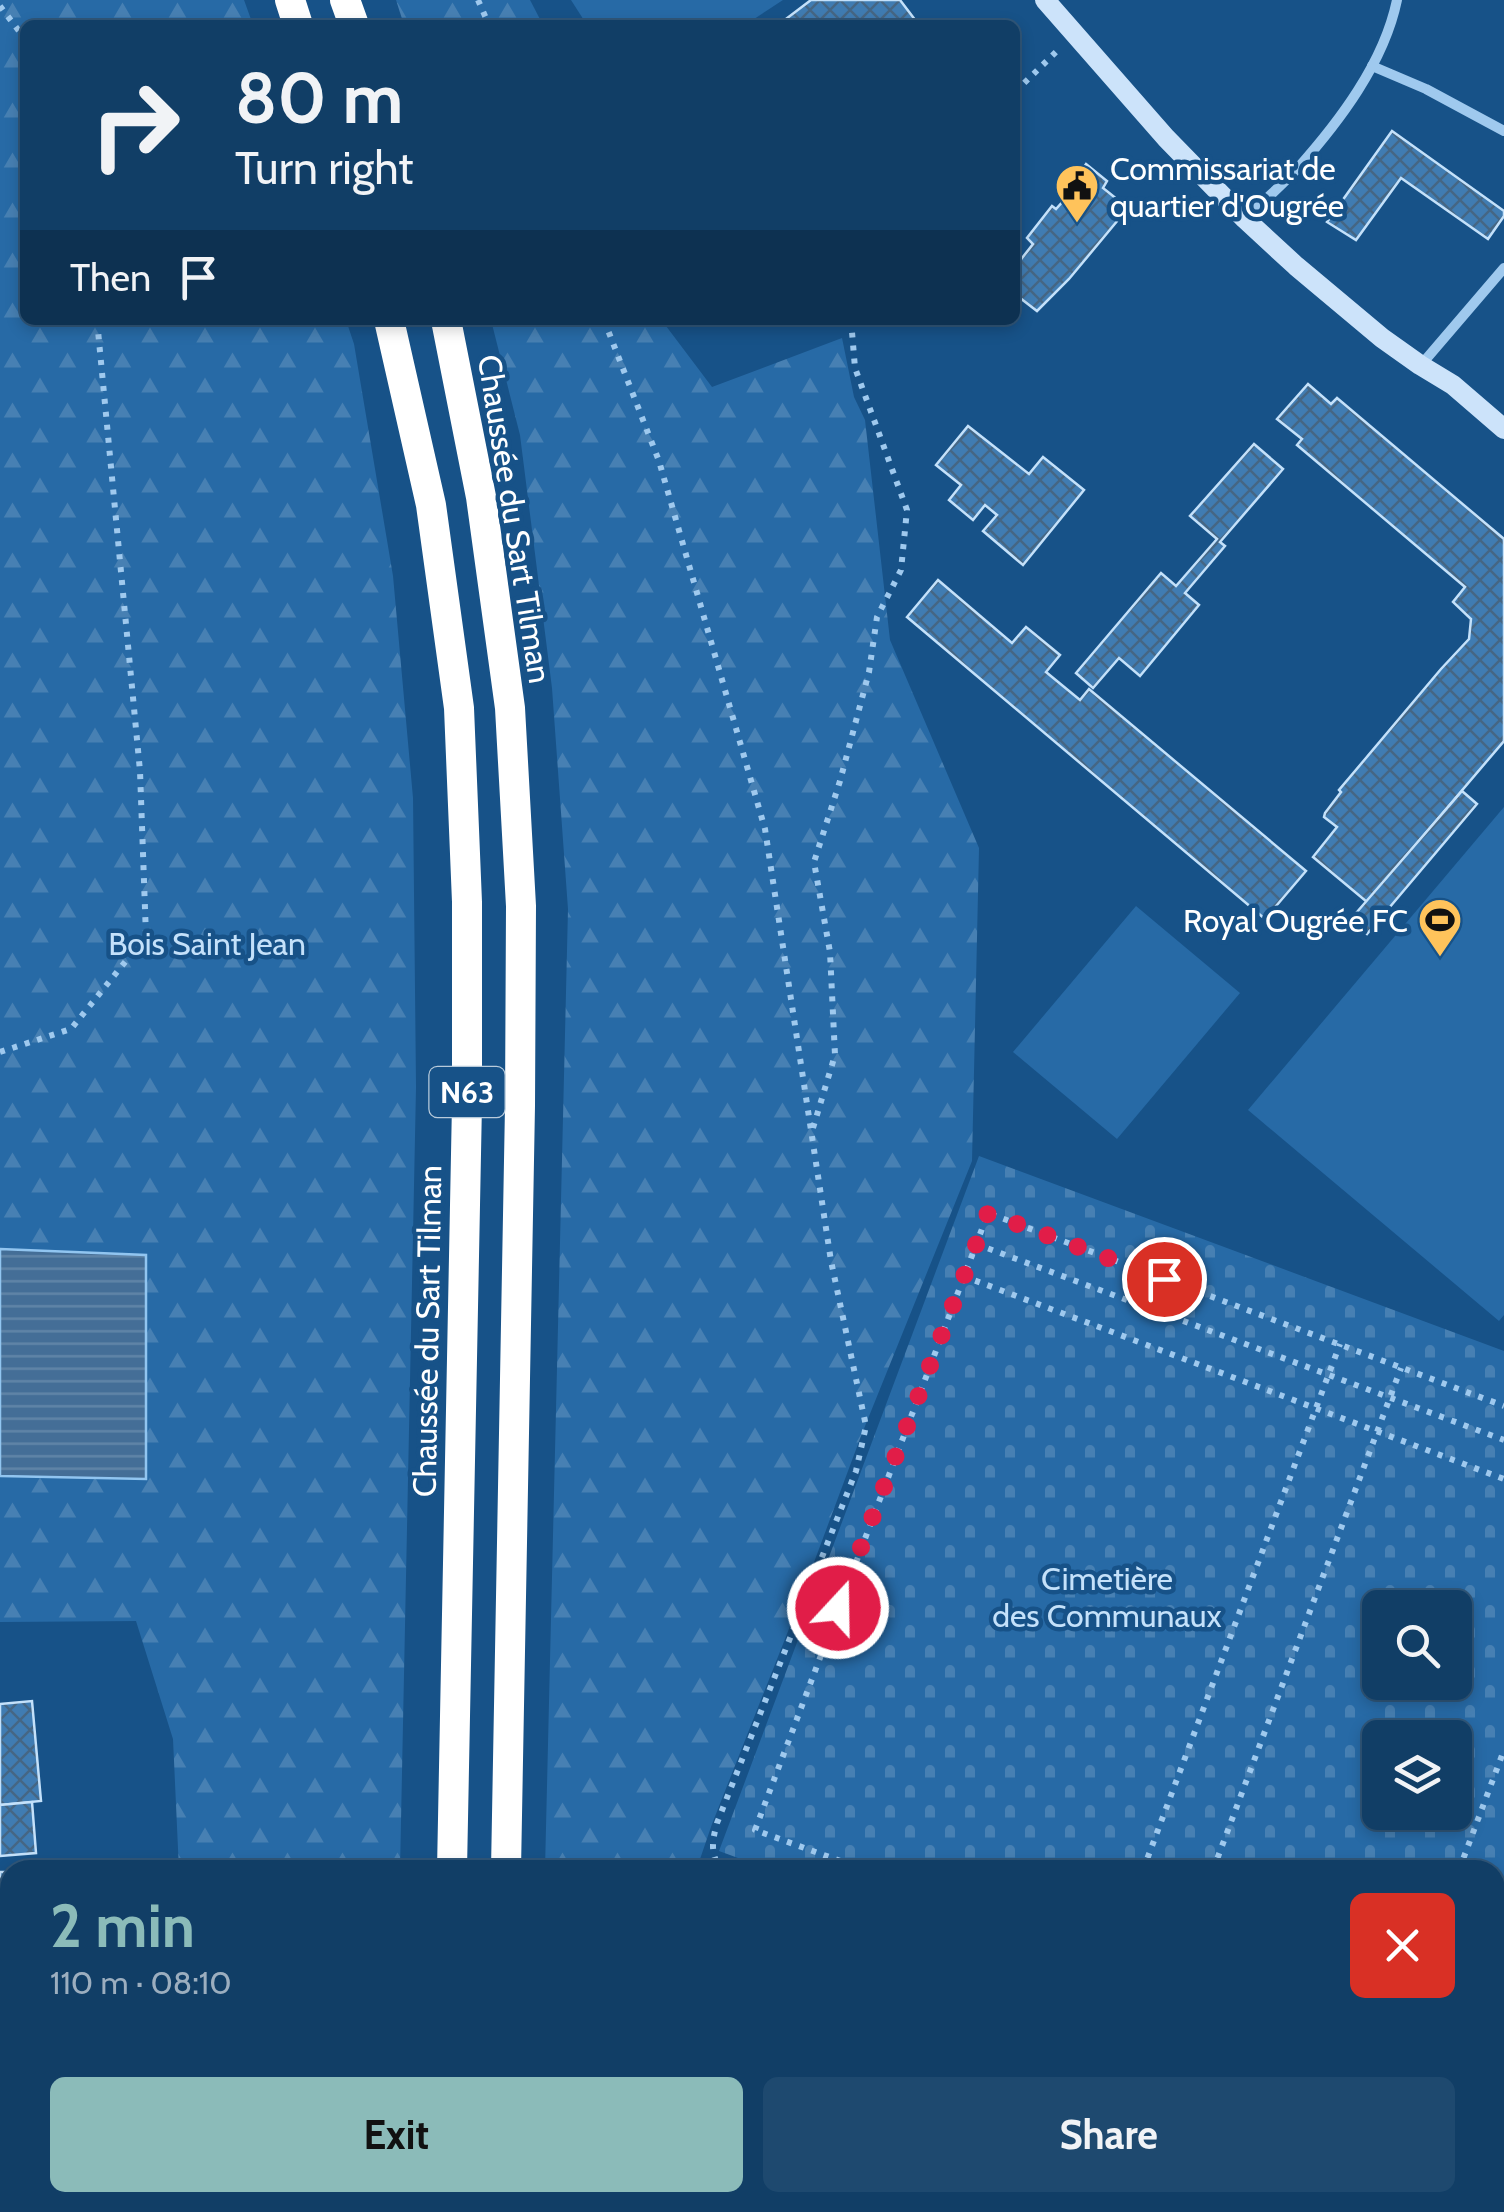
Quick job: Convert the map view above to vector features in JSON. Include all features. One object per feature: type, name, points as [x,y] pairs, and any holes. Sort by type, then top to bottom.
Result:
[{"type":"highway","name":"Chaussée du Sart Tilman","points":[[391,325],[431,504],[458,708],[465,863],[467,1103],[452,1860]]},
{"type":"highway","name":"Chaussée du Sart Tilman","points":[[447,325],[481,497],[510,708],[521,906],[506,1860]]},
{"type":"street","points":[[1045,0],[1166,138],[1245,219],[1325,290],[1504,428]]},
{"type":"street","points":[[1245,219],[1296,170],[1344,109],[1372,66],[1397,0]]},
{"type":"street","points":[[1372,66],[1426,89],[1504,131]]},
{"type":"street","points":[[1420,365],[1504,268]]},
{"type":"path","points":[[0,6],[20,32]]},
{"type":"path","points":[[1020,87],[1074,34]]},
{"type":"path","points":[[0,1052],[71,1029],[146,936],[140,770],[97,325]]},
{"type":"path","points":[[606,325],[659,461],[765,829],[831,1262],[866,1426],[856,1471],[717,1823],[714,1860]]},
{"type":"path","points":[[812,1134],[836,1056],[830,952],[814,862],[869,672],[876,616],[900,570],[907,510],[855,368],[851,325]]},
{"type":"path","points":[[838,1860],[755,1830],[988,1213],[1504,1406]]},
{"type":"path","points":[[975,1244],[1504,1440]]},
{"type":"path","points":[[964,1276],[1504,1478]]},
{"type":"path","points":[[1147,1860],[1340,1344]]},
{"type":"path","points":[[1217,1860],[1402,1368]]},
{"type":"path","points":[[1463,1860],[1504,1750]]},
{"type":"green space","name":"Bois Saint Jean","points":[[0,0],[244,0],[251,20],[20,20],[20,325],[348,325],[354,344],[393,576],[413,798],[416,1087],[400,1860],[179,1860],[173,1739],[136,1621],[0,1622]]},
{"type":"green space","points":[[396,0],[530,0],[540,20],[402,20]]},
{"type":"green space","points":[[571,0],[783,0],[753,20],[584,20]]},
{"type":"green space","points":[[492,325],[666,325],[712,387],[842,338],[854,397],[865,420],[890,640],[979,848],[972,1161],[861,1436],[700,1860],[545,1860],[568,909],[552,688],[520,435]]},
{"type":"green space","name":"Royal Ougrée FC","points":[[1504,807],[1504,1315],[1499,1321],[1248,1110]]},
{"type":"green space","points":[[1136,906],[1240,993],[1117,1139],[1013,1052]]},
{"type":"green space","name":"Cimetière des Communaux","points":[[979,1156],[1504,1351],[1504,1860],[744,1860],[719,1851]]},
{"type":"shaded area","points":[[0,1249],[146,1255],[146,1479],[0,1476]]},
{"type":"building","points":[[811,0],[900,0],[915,20],[785,20]]},
{"type":"building","points":[[1392,131],[1504,211],[1488,239],[1401,178],[1356,240],[1327,222]]},
{"type":"building","name":"Commissariat de quartier d'Ougrée","points":[[1086,164],[1107,181],[1103,188],[1128,208],[1037,311],[1020,298],[1020,261],[1033,244],[1027,238],[1052,206],[1056,209],[1073,197],[1068,191]]},
{"type":"building","points":[[1308,384],[1331,404],[1337,398],[1504,539],[1504,741],[1367,902],[1313,857],[1337,827],[1324,817],[1325,813],[1339,790],[1469,639],[1471,619],[1453,602],[1465,587],[1297,445],[1302,439],[1277,419]]},
{"type":"building","points":[[968,426],[1029,474],[1043,457],[1084,490],[1023,565],[983,531],[997,515],[985,505],[973,520],[949,500],[961,485],[936,465]]},
{"type":"building","points":[[1254,444],[1283,469],[1220,542],[1225,546],[1185,593],[1199,605],[1140,676],[1119,658],[1093,688],[1076,673],[1161,573],[1176,586],[1217,539],[1190,516]]},
{"type":"building","points":[[938,580],[1012,643],[1026,627],[1060,655],[1046,672],[1080,700],[1089,689],[1306,871],[1265,919],[907,617]]},
{"type":"building","points":[[1462,791],[1477,804],[1367,934],[1350,920]]},
{"type":"building","points":[[32,1701],[41,1801],[0,1805],[0,1704]]},
{"type":"building","points":[[32,1802],[36,1853],[0,1856],[0,1805]]},
{"type":"place","name":"Commissariat de quartier d'Ougrée","points":[[1077,224]]},
{"type":"place","name":"Royal Ougrée FC","points":[[1440,958]]},
{"type":"route","points":[[838,1608],[988,1213],[1164,1279]]}]
